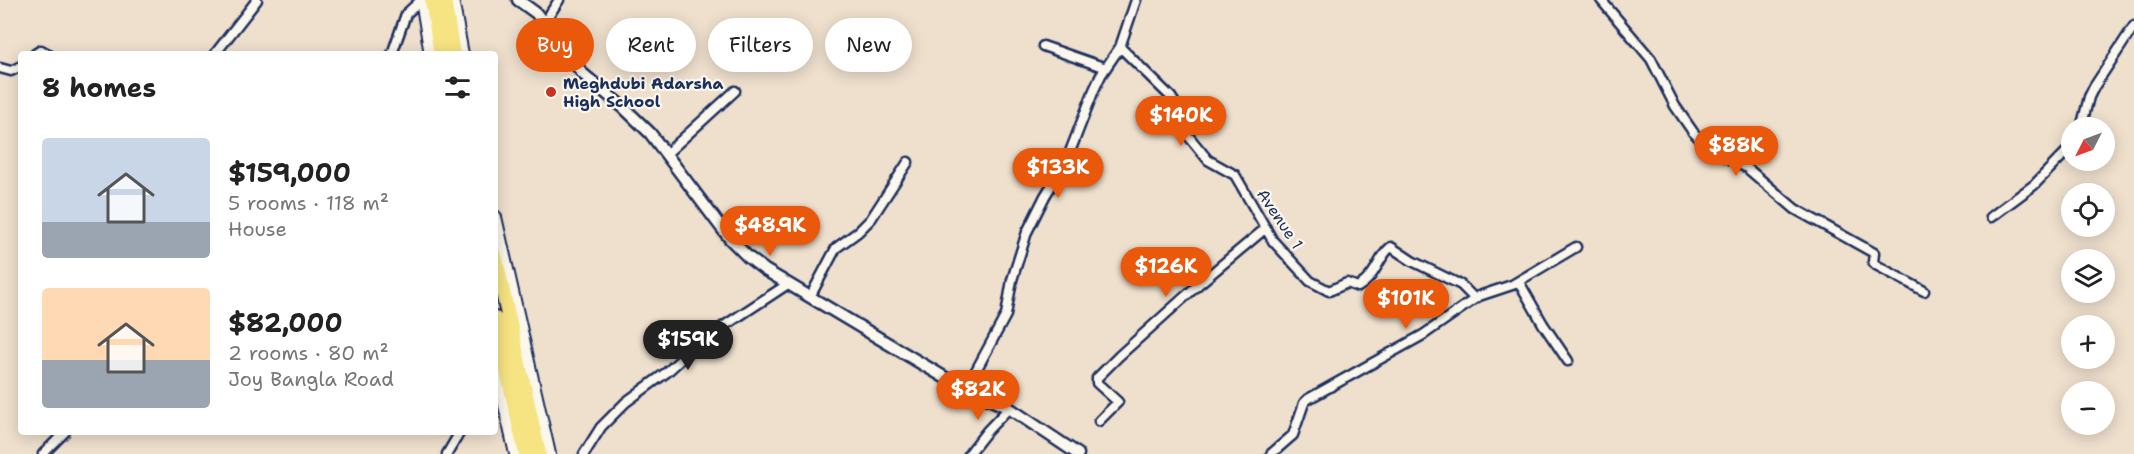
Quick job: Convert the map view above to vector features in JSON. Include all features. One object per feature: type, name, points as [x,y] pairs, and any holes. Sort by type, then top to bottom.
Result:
[{"type":"highway","points":[[432,0],[440,51]]},
{"type":"highway","points":[[444,0],[452,51]]},
{"type":"highway","points":[[498,267],[547,453]]},
{"type":"highway","points":[[498,332],[526,454]]},
{"type":"main road","points":[[422,0],[430,51]]},
{"type":"main road","points":[[452,0],[461,51]]},
{"type":"main road","points":[[498,231],[547,453]]},
{"type":"main road","points":[[498,374],[516,454]]},
{"type":"street","points":[[217,51],[257,0]]},
{"type":"street","points":[[393,51],[406,14],[422,0]]},
{"type":"street","points":[[518,0],[540,18]]},
{"type":"street","points":[[547,18],[559,0]]},
{"type":"street","points":[[966,389],[1006,315],[1012,280],[1026,232],[1066,162],[1090,98],[1120,47],[1136,0]]},
{"type":"street","points":[[1601,0],[1652,59],[1675,106],[1693,132],[1709,148],[1747,168],[1795,209],[1874,253],[1873,261],[1876,265],[1924,291]]},
{"type":"street","points":[[2084,117],[2094,87],[2134,26]]},
{"type":"street","points":[[1043,46],[1106,68]]},
{"type":"street","name":"Avenue 1","points":[[1120,47],[1171,97],[1179,112],[1181,128],[1203,155],[1235,175],[1272,241],[1310,281],[1324,290],[1333,290],[1347,283],[1356,287],[1361,286],[1372,275],[1386,250],[1391,247],[1412,261],[1458,282],[1475,299]]},
{"type":"street","points":[[0,68],[11,71],[18,68]]},
{"type":"street","points":[[582,72],[635,118],[666,154],[736,247],[765,270],[966,389],[1009,408],[1078,454]]},
{"type":"street","points":[[666,154],[735,91]]},
{"type":"street","points":[[1991,217],[2034,185],[2061,157]]},
{"type":"street","points":[[810,297],[836,248],[871,219],[908,162]]},
{"type":"street","points":[[1099,421],[1118,402],[1096,383],[1097,378],[1199,284],[1266,228]]},
{"type":"street","points":[[1271,454],[1293,435],[1304,403],[1308,399],[1423,335],[1475,299],[1519,282],[1576,247]]},
{"type":"street","points":[[1519,282],[1568,361]]},
{"type":"street","points":[[584,454],[601,427],[626,402],[667,372],[701,341],[788,284]]},
{"type":"street","points":[[969,454],[1009,408]]},
{"type":"street","points":[[43,454],[62,435]]},
{"type":"street","points":[[447,454],[458,435]]},
{"type":"place","name":"Meghdubi Adarsha High School","points":[[551,92]]}]
